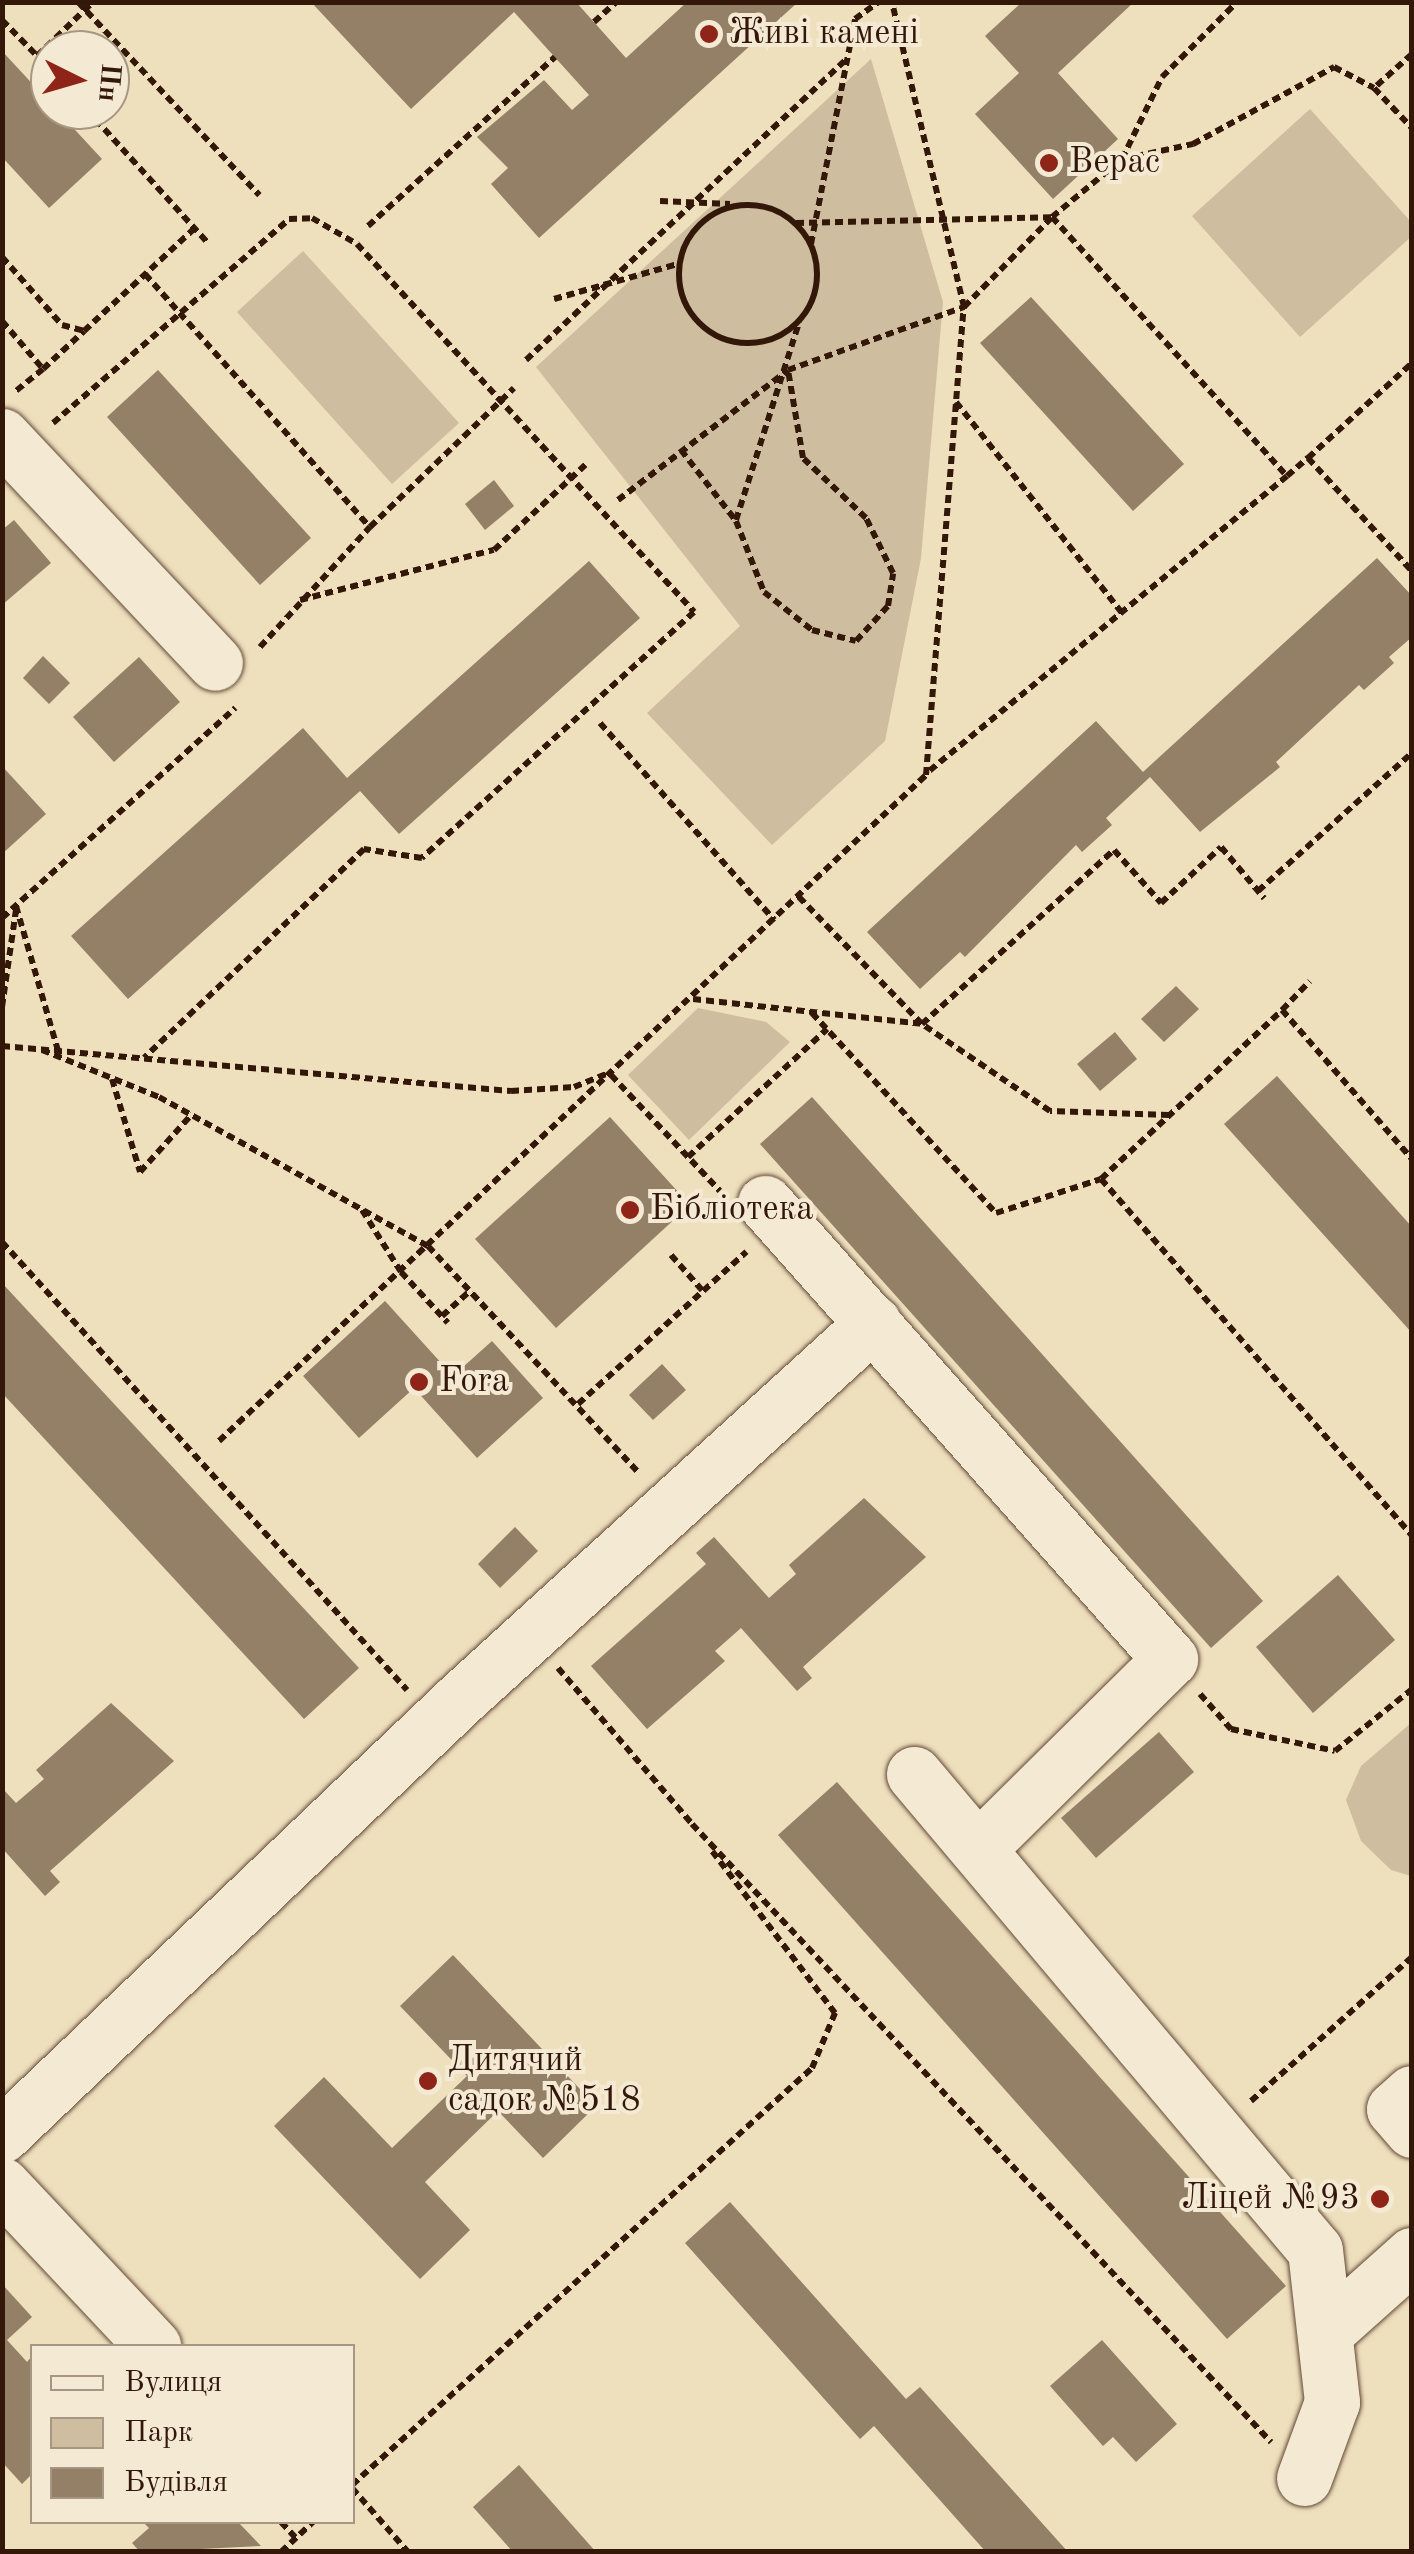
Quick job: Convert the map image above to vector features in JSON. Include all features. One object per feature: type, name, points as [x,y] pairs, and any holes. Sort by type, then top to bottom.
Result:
[{"type":"lane","points":[[26,437],[245,658]]},
{"type":"lane","points":[[752,1217],[873,1323],[1170,1659],[980,1847]]},
{"type":"lane","points":[[2,2135],[446,1712],[673,1512],[873,1323]]},
{"type":"lane","points":[[914,1774],[980,1847],[1315,2250],[1328,2330],[1332,2402],[1304,2478]]},
{"type":"lane","points":[[1412,2093],[1394,2109],[1412,2130]]},
{"type":"lane","points":[[2,2185],[151,2344]]},
{"type":"lane","points":[[1328,2330],[1412,2254]]},
{"type":"path","points":[[78,2],[259,195]]},
{"type":"path","points":[[65,30],[94,2]]},
{"type":"path","points":[[594,22],[616,2]]},
{"type":"path","points":[[736,521],[788,370],[800,320],[816,282],[810,244],[855,18],[878,2]]},
{"type":"path","points":[[892,2],[964,307],[926,775]]},
{"type":"path","points":[[618,500],[788,370],[964,307],[1052,218],[1122,160],[1162,77],[1236,2]]},
{"type":"path","points":[[2,20],[30,48]]},
{"type":"path","points":[[1374,88],[1412,54]]},
{"type":"path","points":[[368,226],[555,57]]},
{"type":"path","points":[[526,360],[848,58]]},
{"type":"path","points":[[1122,160],[1193,144],[1334,67],[1374,88],[1412,128]]},
{"type":"path","points":[[105,130],[207,242]]},
{"type":"path","points":[[660,201],[751,204],[796,223],[943,217],[1052,218],[1287,476]]},
{"type":"path","points":[[751,204],[707,217],[678,264],[682,298],[708,332],[754,344],[800,320]]},
{"type":"path","points":[[26,437],[288,219],[312,218],[357,244],[694,612],[422,858],[364,850],[144,1058]]},
{"type":"path","points":[[796,223],[810,244]]},
{"type":"path","points":[[2,402],[43,369],[194,228]]},
{"type":"path","points":[[2,257],[62,324],[84,331]]},
{"type":"path","points":[[554,299],[678,264]]},
{"type":"path","points":[[145,274],[370,527]]},
{"type":"path","points":[[2,320],[43,369]]},
{"type":"path","points":[[219,1441],[612,1075],[926,775],[1287,476],[1412,363]]},
{"type":"path","points":[[682,450],[736,521],[764,592],[812,630],[856,641],[888,606],[893,573],[885,547],[866,518],[802,458],[788,370]]},
{"type":"path","points":[[1402,372],[1412,383]]},
{"type":"path","points":[[2,918],[298,601],[514,388]]},
{"type":"path","points":[[956,402],[1122,613]]},
{"type":"path","points":[[1308,458],[1412,571]]},
{"type":"path","points":[[298,601],[494,550],[585,465]]},
{"type":"path","points":[[600,723],[774,920]]},
{"type":"path","points":[[692,998],[922,1024],[1114,850],[1161,904],[1221,847],[1261,894],[1412,753]]},
{"type":"path","points":[[799,897],[922,1024],[1050,1112],[1170,1115]]},
{"type":"path","points":[[16,906],[58,1051]]},
{"type":"path","points":[[2,1008],[16,906]]},
{"type":"path","points":[[812,1014],[996,1213],[1101,1179],[1310,980]]},
{"type":"path","points":[[1282,1010],[1412,1159]]},
{"type":"path","points":[[688,1156],[827,1029]]},
{"type":"path","points":[[2,1046],[511,1090],[574,1087],[619,1068]]},
{"type":"path","points":[[42,1050],[192,1114],[428,1246],[578,1404],[673,1512]]},
{"type":"path","points":[[578,1404],[702,1290],[752,1217],[612,1075]]},
{"type":"path","points":[[112,1078],[140,1172],[192,1114]]},
{"type":"path","points":[[1101,1179],[1412,1535]]},
{"type":"path","points":[[361,1209],[401,1272],[445,1319],[471,1290]]},
{"type":"path","points":[[2,1242],[421,1705]]},
{"type":"path","points":[[671,1255],[702,1290]]},
{"type":"path","points":[[543,1651],[692,1824],[1304,2478]]},
{"type":"path","points":[[1170,1659],[1232,1729],[1335,1752],[1412,1689]]},
{"type":"path","points":[[355,2484],[812,2068],[835,2014],[692,1824]]},
{"type":"path","points":[[1217,2132],[1412,1957]]},
{"type":"path","points":[[355,2490],[408,2552]]},
{"type":"path","points":[[283,2524],[296,2538]]},
{"type":"path","points":[[281,2552],[311,2524]]},
{"type":"green space","points":[[871,59],[943,302],[921,558],[885,741],[772,845],[647,713],[740,626],[536,367]]},
{"type":"green space","points":[[1310,109],[1411,222],[1412,236],[1300,337],[1192,216]]},
{"type":"green space","points":[[303,251],[459,423],[392,484],[237,312]]},
{"type":"green space","points":[[698,1008],[766,1022],[790,1042],[689,1140],[628,1075]]},
{"type":"green space","points":[[1411,1723],[1411,1876],[1391,1870],[1361,1841],[1346,1800],[1361,1766]]},
{"type":"building","points":[[311,2],[576,2],[626,58],[687,2],[798,2],[539,238],[491,184],[508,168],[477,137],[544,80],[572,110],[589,95],[514,12],[411,109]]},
{"type":"building","points":[[1022,2],[1134,2],[1058,73],[1118,139],[1053,199],[975,114],[1019,73],[985,36]]},
{"type":"building","points":[[2,51],[30,81],[30,130],[75,130],[102,159],[49,208],[2,157]]},
{"type":"building","points":[[1031,297],[1184,464],[1133,511],[980,343]]},
{"type":"building","points":[[158,370],[311,538],[260,585],[107,417]]},
{"type":"building","points":[[494,480],[514,506],[485,530],[465,504]]},
{"type":"building","points":[[14,520],[51,563],[2,605],[2,530]]},
{"type":"building","points":[[1377,558],[1412,596],[1412,637],[1389,657],[1394,663],[1364,690],[1359,685],[1276,762],[1280,767],[1200,832],[1150,777],[1106,818],[1112,825],[1082,852],[1076,845],[965,957],[960,952],[920,989],[867,932],[1096,721],[1143,772]]},
{"type":"building","points":[[589,561],[640,618],[399,834],[360,791],[128,999],[71,936],[303,728],[347,778]]},
{"type":"building","points":[[43,656],[70,683],[49,704],[23,678]]},
{"type":"building","points":[[139,657],[180,702],[114,762],[73,717]]},
{"type":"building","points":[[2,766],[46,814],[2,854]]},
{"type":"building","points":[[1176,986],[1199,1009],[1164,1042],[1141,1019]]},
{"type":"building","points":[[1115,1032],[1137,1059],[1100,1091],[1077,1064]]},
{"type":"building","points":[[1277,1076],[1412,1227],[1412,1333],[1224,1124]]},
{"type":"building","points":[[812,1097],[1263,1601],[1211,1648],[760,1144]]},
{"type":"building","points":[[610,1117],[690,1205],[556,1328],[475,1239]]},
{"type":"building","points":[[2,1283],[359,1668],[304,1719],[2,1393]]},
{"type":"building","name":"Fora","points":[[385,1301],[453,1376],[492,1341],[543,1398],[477,1458],[414,1388],[359,1438],[303,1376]]},
{"type":"building","points":[[662,1364],[686,1390],[653,1420],[629,1395]]},
{"type":"building","points":[[864,1498],[926,1557],[803,1667],[812,1678],[797,1691],[741,1628],[715,1651],[725,1661],[647,1729],[591,1666],[706,1564],[696,1553],[714,1537],[769,1598],[796,1574],[789,1565]]},
{"type":"building","points":[[515,1527],[538,1551],[500,1588],[478,1564]]},
{"type":"building","points":[[1338,1575],[1395,1640],[1313,1713],[1256,1647]]},
{"type":"building","points":[[111,1703],[174,1761],[50,1871],[60,1882],[45,1896],[2,1848],[2,1788],[16,1803],[44,1779],[36,1770]]},
{"type":"building","points":[[1159,1732],[1194,1772],[1096,1858],[1061,1818]]},
{"type":"building","points":[[837,1782],[1286,2286],[1227,2339],[778,1835]]},
{"type":"building","points":[[453,1955],[596,2106],[543,2158],[498,2111],[425,2182],[470,2230],[420,2279],[274,2126],[324,2077],[392,2148],[467,2076],[400,2006]]},
{"type":"building","points":[[730,2202],[906,2399],[920,2387],[1068,2552],[986,2552],[874,2426],[860,2439],[685,2243]]},
{"type":"building","points":[[2,2284],[32,2317],[7,2340],[27,2362],[30,2358],[30,2476],[22,2484],[2,2462]]},
{"type":"building","points":[[1102,2340],[1177,2424],[1136,2462],[1113,2437],[1103,2446],[1050,2386]]},
{"type":"building","points":[[519,2465],[596,2552],[513,2552],[473,2507]]},
{"type":"building","points":[[145,2524],[240,2524],[261,2546],[140,2552],[132,2543],[149,2528]]},
{"type":"place","name":"Живі камені","points":[[709,34]]},
{"type":"place","name":"Верас","points":[[1049,163]]},
{"type":"place","name":"Бібліотека","points":[[630,1210]]},
{"type":"place","name":"Fora","points":[[419,1382]]},
{"type":"place","name":"Дитячий садок №518","points":[[428,2081]]},
{"type":"place","name":"Ліцей №93","points":[[1380,2199]]}]
